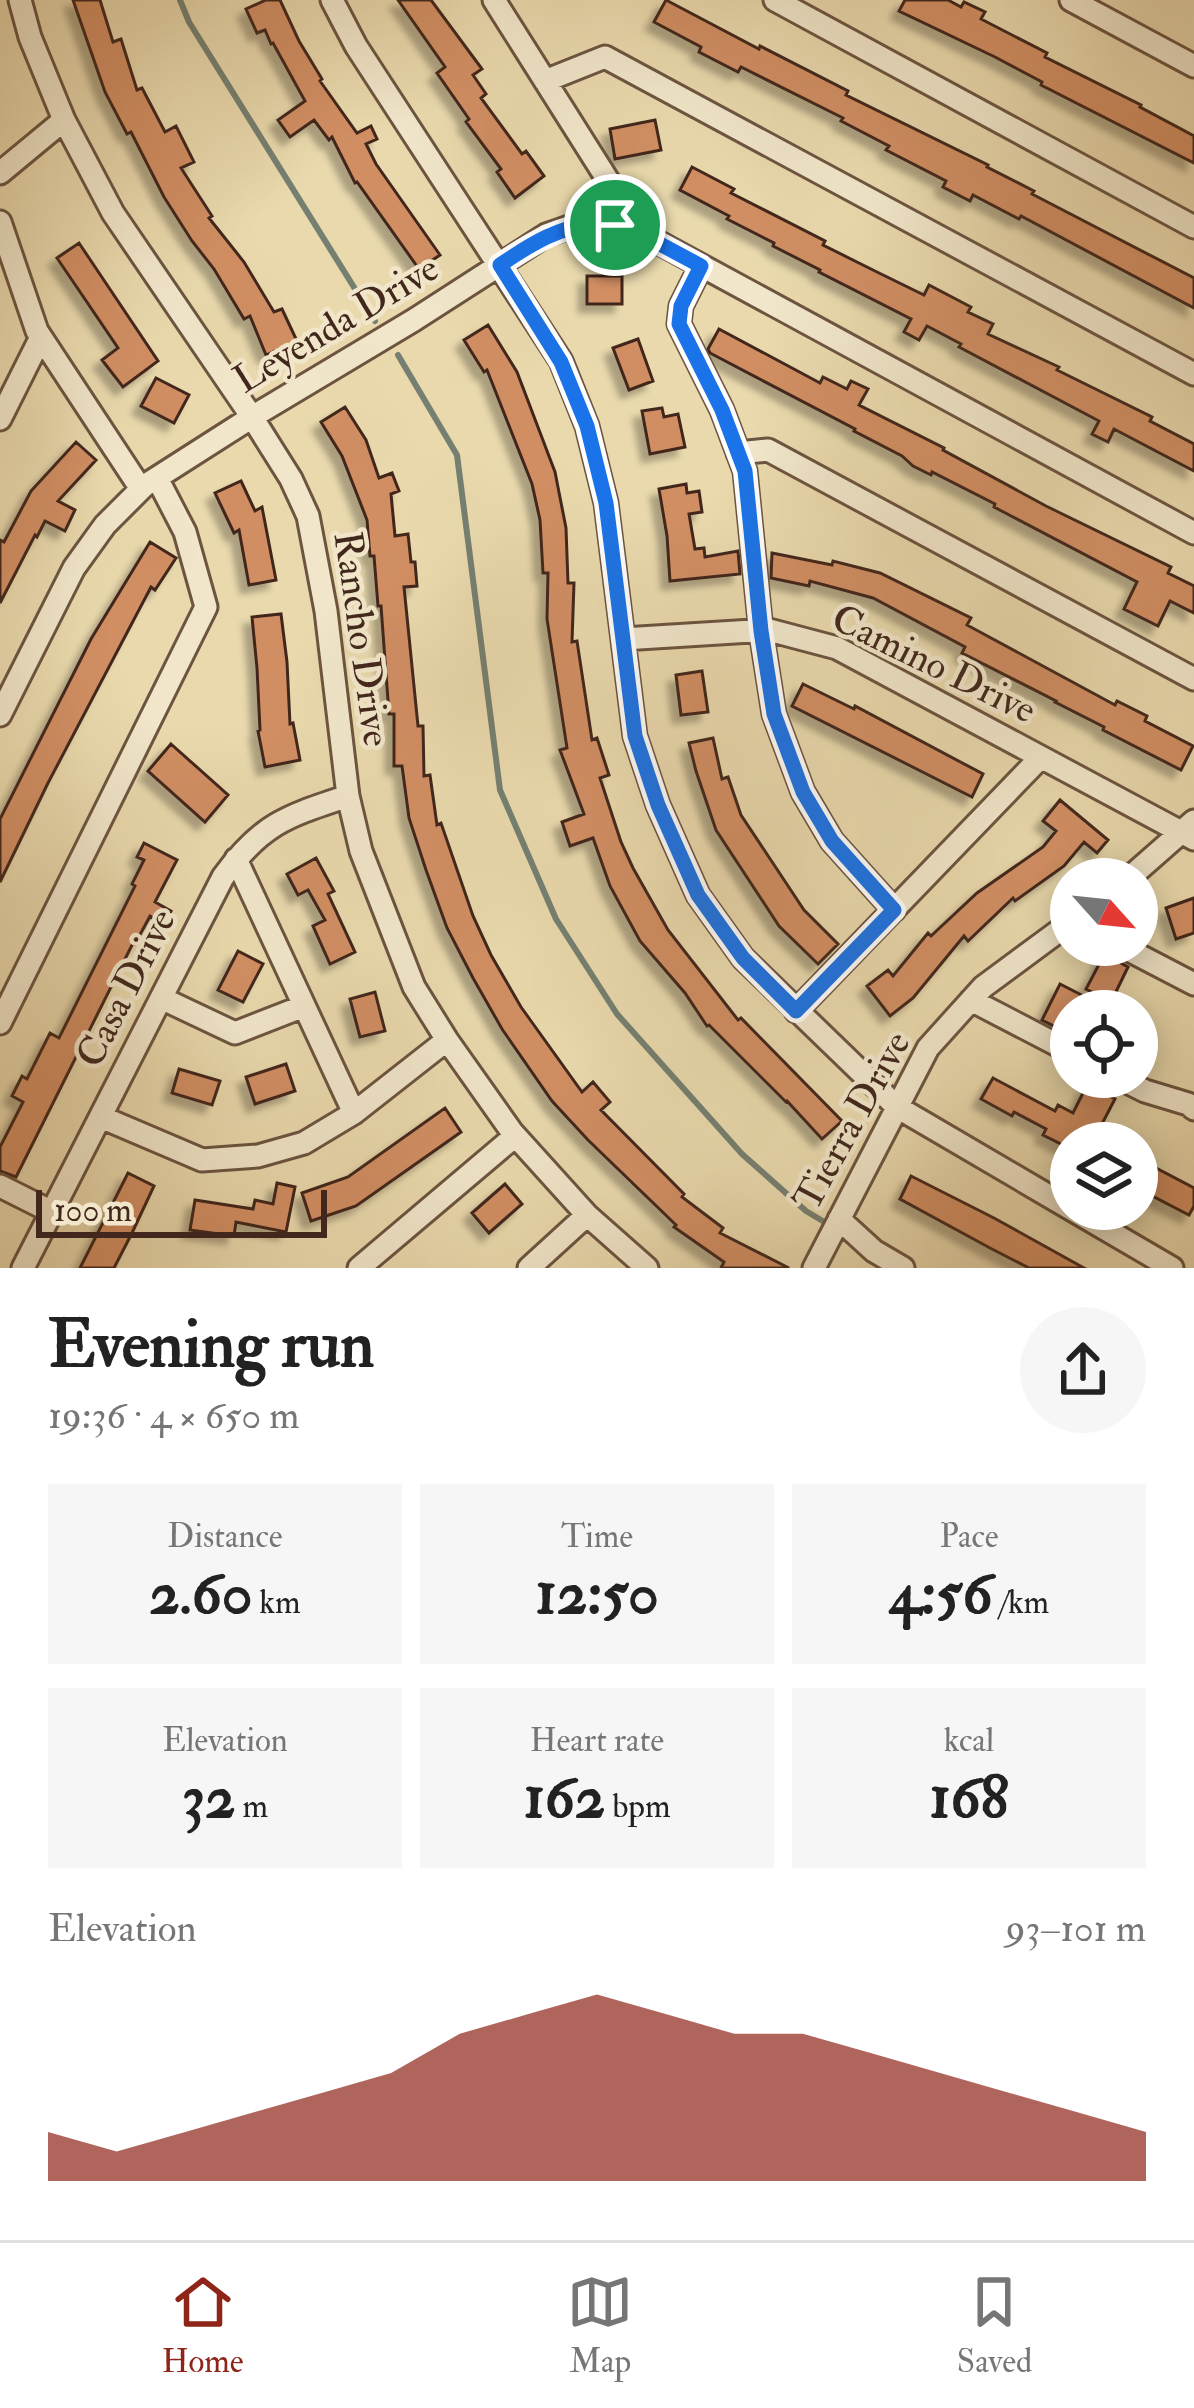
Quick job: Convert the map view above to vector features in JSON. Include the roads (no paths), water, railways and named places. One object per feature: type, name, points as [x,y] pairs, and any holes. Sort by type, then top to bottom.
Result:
[{"type":"street","name":"Rancho Drive","points":[[20,0],[64,120],[113,213],[252,417],[308,516],[326,611],[348,796],[362,851],[414,987],[515,1136],[586,1215],[647,1268]]},
{"type":"street","points":[[332,0],[356,46],[561,362],[587,426],[606,503],[635,736],[658,805],[698,895],[743,958],[897,1107],[1050,1197]]},
{"type":"street","points":[[494,0],[609,182],[615,225],[634,230],[1194,533]]},
{"type":"street","points":[[775,0],[1194,226]]},
{"type":"street","points":[[1071,0],[1194,66]]},
{"type":"street","points":[[545,81],[605,56],[1194,374]]},
{"type":"street","points":[[0,173],[64,120]]},
{"type":"street","points":[[0,222],[41,337],[184,532],[206,607],[0,1023]]},
{"type":"street","name":"Leyenda Drive","points":[[0,715],[74,568],[105,525],[149,483],[546,235],[598,222],[615,225]]},
{"type":"street","points":[[701,266],[681,306],[679,324],[722,410],[745,471],[774,714],[803,792],[832,841],[894,910]]},
{"type":"street","points":[[0,419],[41,337]]},
{"type":"street","points":[[738,453],[768,451],[1194,680]]},
{"type":"street","name":"Camino Drive","points":[[623,639],[761,631],[837,648],[1190,831]]},
{"type":"street","points":[[796,1011],[1041,757]]},
{"type":"street","name":"Casa Drive","points":[[23,1268],[223,877],[251,841],[290,816],[348,796]]},
{"type":"street","points":[[1155,858],[1190,831]]},
{"type":"street","points":[[236,860],[354,1113]]},
{"type":"street","name":"Tierra Drive","points":[[814,1268],[928,1048],[983,987],[1050,938]]},
{"type":"street","points":[[1158,965],[1194,984]]},
{"type":"street","points":[[161,998],[235,1033],[304,1006]]},
{"type":"street","points":[[971,1000],[1050,1041]]},
{"type":"street","points":[[101,1117],[202,1160],[258,1156],[304,1143],[354,1113],[447,1040]]},
{"type":"street","points":[[1158,1094],[1192,1102]]},
{"type":"street","points":[[359,1268],[515,1136]]},
{"type":"street","points":[[0,1186],[52,1212]]},
{"type":"street","points":[[530,1268],[586,1215]]},
{"type":"street","points":[[839,1219],[874,1251],[903,1268]]},
{"type":"street","points":[[1107,1230],[1172,1268]]},
{"type":"waterway","points":[[180,0],[189,22],[375,321]]},
{"type":"waterway","points":[[398,355],[457,455],[500,790],[556,919],[617,1014],[742,1154],[806,1211],[831,1226]]}]
